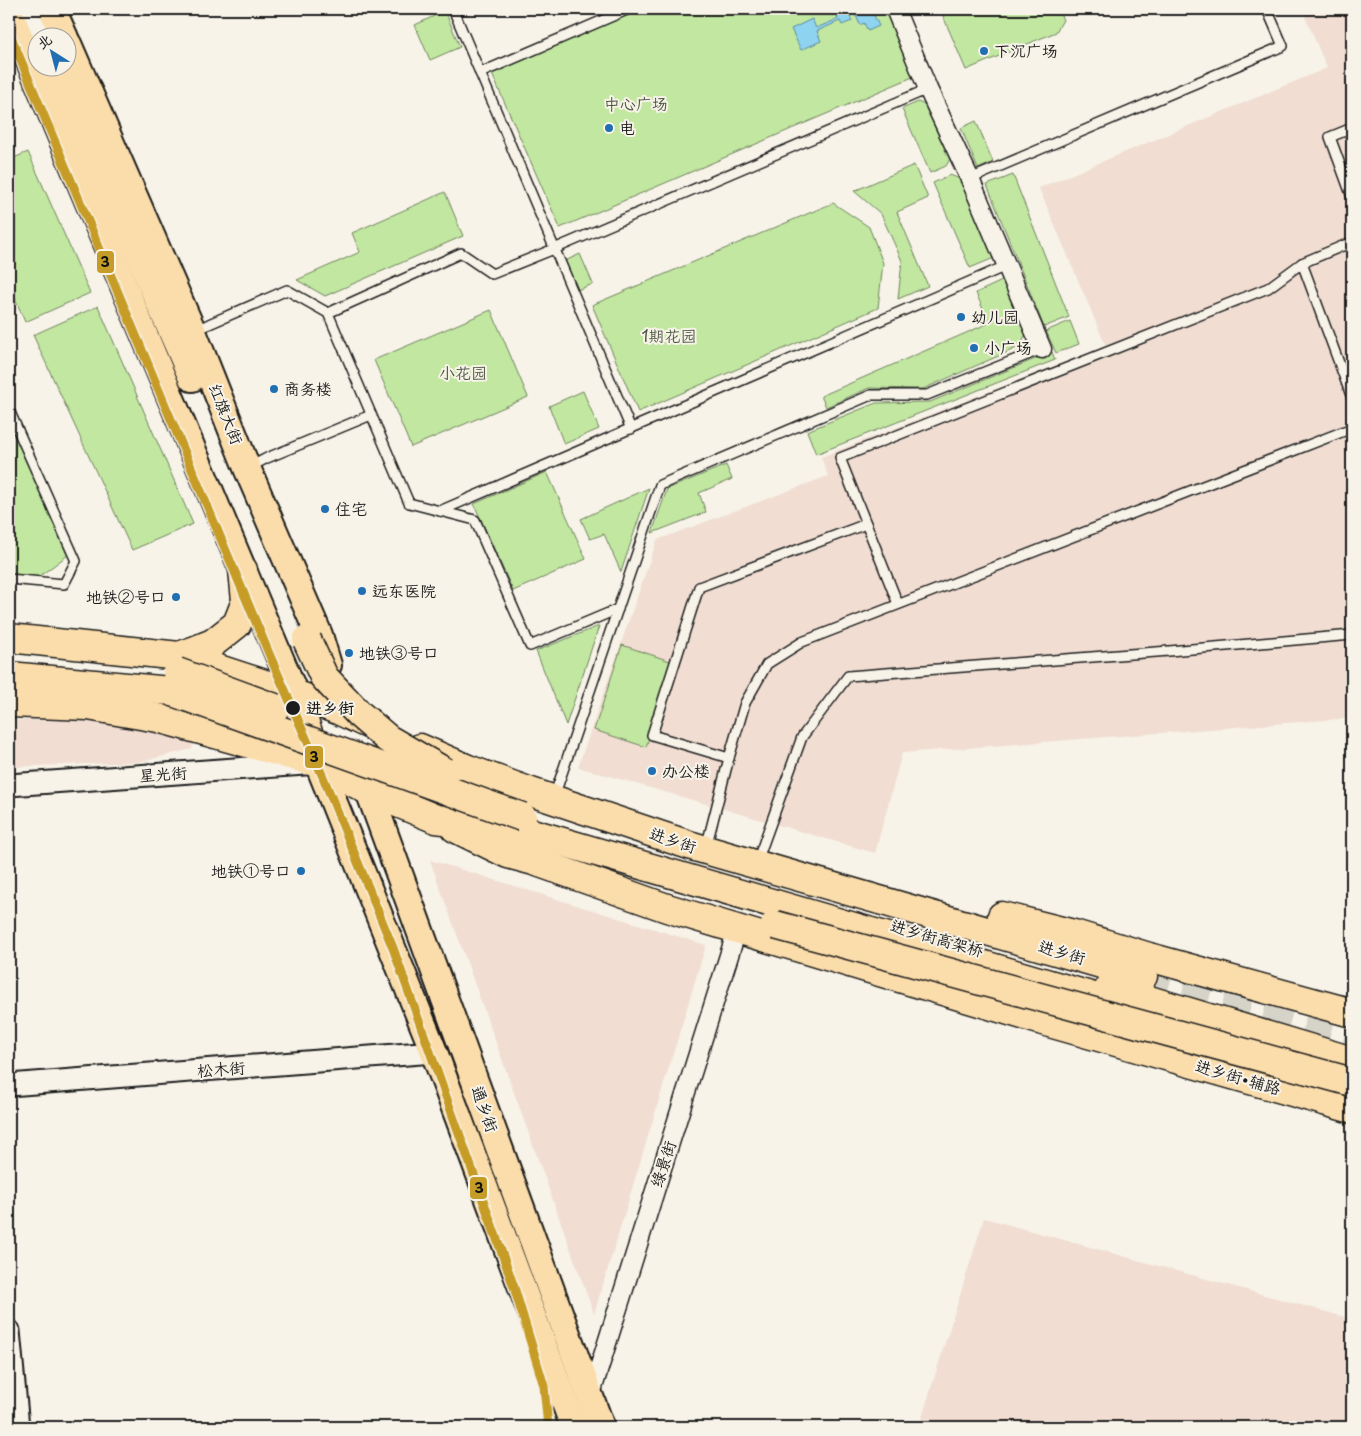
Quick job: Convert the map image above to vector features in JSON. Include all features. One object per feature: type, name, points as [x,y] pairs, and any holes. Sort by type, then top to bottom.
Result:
[{"type":"highway","points":[[179,656],[213,642],[237,624],[246,601],[243,570]]},
{"type":"highway","name":"进乡街","points":[[9,638],[179,656],[295,694],[340,711],[456,771],[524,810]]},
{"type":"highway","points":[[307,640],[324,677],[359,714],[388,739],[456,771],[532,779],[759,856],[1071,944]]},
{"type":"highway","name":"进乡街","points":[[9,654],[177,672],[456,771],[531,792],[692,846],[1071,944],[1146,966],[1352,1013]]},
{"type":"highway","points":[[9,676],[170,690],[524,810]]},
{"type":"highway","points":[[295,694],[318,763]]},
{"type":"highway","name":"进乡街","points":[[9,703],[88,706],[158,718],[318,763],[369,791],[436,819],[518,829],[1132,1009]]},
{"type":"highway","name":"红旗大街","points":[[340,711],[369,791]]},
{"type":"highway","name":"进乡街高架桥","points":[[524,810],[1352,1045]]},
{"type":"highway","name":"进乡街高架桥","points":[[524,810],[1352,1061]]},
{"type":"highway","points":[[436,819],[508,854],[534,862],[649,888],[775,925],[1352,1082]]},
{"type":"highway","name":"进乡街•辅路","points":[[534,862],[737,930],[1046,1022],[1352,1109]]},
{"type":"highway","points":[[1046,1022],[1058,987]]},
{"type":"main road","points":[[34,9],[41,28]]},
{"type":"main road","points":[[52,9],[61,28]]},
{"type":"main road","points":[[9,12],[295,694]]},
{"type":"main road","name":"红旗大街","points":[[78,67],[193,332],[247,468],[319,636],[340,711]]},
{"type":"main road","points":[[60,78],[307,640]]},
{"type":"main road","name":"通乡街","points":[[318,763],[434,1052],[574,1427]]},
{"type":"main road","name":"通乡街","points":[[369,791],[601,1427]]},
{"type":"street","points":[[895,9],[1042,349]]},
{"type":"street","name":"星光街","points":[[9,785],[318,763]]},
{"type":"street","name":"绿景街","points":[[590,1397],[737,930]]},
{"type":"street","name":"松木街","points":[[9,1085],[434,1052]]},
{"type":"street","points":[[9,1331],[18,1427]]},
{"type":"lane","points":[[453,9],[631,429]]},
{"type":"lane","points":[[480,73],[629,9]]},
{"type":"lane","points":[[970,179],[1283,46],[1267,9]]},
{"type":"lane","points":[[328,313],[461,253],[492,274],[928,89]]},
{"type":"lane","points":[[1352,128],[1330,137],[1352,197]]},
{"type":"lane","points":[[898,604],[840,458],[1268,288],[1302,263],[1352,242]]},
{"type":"lane","points":[[1302,263],[1352,398]]},
{"type":"lane","points":[[440,511],[1006,266]]},
{"type":"lane","points":[[193,332],[287,290],[328,313],[409,503],[475,520],[530,646],[618,608]]},
{"type":"lane","points":[[557,788],[660,485],[871,395],[927,395],[1042,349]]},
{"type":"lane","points":[[9,410],[76,561],[64,584],[9,579]]},
{"type":"lane","points":[[247,468],[371,415]]},
{"type":"lane","points":[[708,840],[745,703],[767,664],[802,642],[1352,428]]},
{"type":"lane","points":[[729,758],[652,735],[699,587],[866,524]]},
{"type":"lane","points":[[759,856],[802,737],[848,676],[1352,635]]},
{"type":"shaded area","points":[[1302,9],[1352,9],[1352,718],[902,753],[875,853],[578,767],[657,540],[828,476],[821,457],[1106,346],[1039,188],[1327,68]]},
{"type":"shaded area","points":[[9,720],[128,721],[194,738],[192,749],[139,762],[9,767]]},
{"type":"shaded area","points":[[430,860],[706,945],[594,1314]]},
{"type":"shaded area","points":[[984,1218],[1352,1319],[1352,1427],[919,1427]]},
{"type":"green space","name":"中心广场","points":[[642,9],[886,9],[915,76],[560,228],[492,74]]},
{"type":"green space","name":"下沉广场","points":[[940,9],[1058,9],[1063,20],[1056,32],[966,70]]},
{"type":"green space","points":[[445,11],[460,47],[430,60],[415,25]]},
{"type":"green space","points":[[918,102],[929,107],[951,157],[946,166],[930,173],[902,109]]},
{"type":"green space","points":[[976,121],[993,162],[978,169],[961,128]]},
{"type":"green space","points":[[28,152],[90,293],[25,322],[9,284],[9,160]]},
{"type":"green space","points":[[914,165],[928,198],[897,212],[928,286],[898,299],[902,261],[881,214],[854,191]]},
{"type":"green space","points":[[950,175],[960,179],[994,258],[970,268],[933,183]]},
{"type":"green space","points":[[1013,175],[1069,317],[1044,327],[987,185]]},
{"type":"green space","points":[[445,192],[463,236],[325,296],[297,280],[360,252],[352,233]]},
{"type":"green space","name":"1期花园","points":[[833,203],[869,227],[883,263],[878,308],[638,412],[592,305]]},
{"type":"green space","points":[[580,254],[593,284],[577,290],[565,261]]},
{"type":"green space","points":[[1004,280],[1026,334],[1019,347],[923,389],[869,388],[826,407],[821,396],[989,323],[976,293]]},
{"type":"green space","points":[[98,306],[193,524],[132,550],[33,335]]},
{"type":"green space","name":"小花园","points":[[491,310],[528,397],[411,447],[374,360]]},
{"type":"green space","name":"小广场","points":[[1070,321],[1079,344],[1056,353],[1046,331]]},
{"type":"green space","points":[[1052,352],[1055,360],[816,454],[807,431],[876,403],[930,402]]},
{"type":"green space","points":[[583,391],[599,429],[564,444],[549,406]]},
{"type":"green space","points":[[9,419],[68,555],[37,578],[9,574]]},
{"type":"green space","points":[[726,465],[732,479],[699,493],[706,512],[652,533],[667,489]]},
{"type":"green space","points":[[547,472],[586,559],[513,591],[474,504]]},
{"type":"green space","points":[[649,488],[621,572],[604,534],[590,539],[581,519]]},
{"type":"green space","points":[[599,626],[566,725],[536,651]]},
{"type":"green space","points":[[622,645],[673,662],[646,747],[594,730]]},
{"type":"water","points":[[853,9],[871,9],[879,26],[868,31],[864,23],[860,25]]},
{"type":"water","points":[[848,11],[852,21],[842,25],[840,21],[817,31],[821,41],[801,50],[791,29],[812,19],[816,28],[838,19],[837,16]]},
{"type":"tunnel","points":[[1143,976],[1352,1034]]},
{"type":"transit line","name":"3","points":[[9,32],[270,656],[323,777],[393,948],[514,1287],[544,1386],[548,1427]]},
{"type":"place","name":"下沉广场","points":[[984,51]]},
{"type":"place","name":"电","points":[[609,128]]},
{"type":"place","name":"幼儿园","points":[[961,317]]},
{"type":"place","name":"小广场","points":[[974,348]]},
{"type":"place","name":"商务楼","points":[[274,389]]},
{"type":"place","name":"住宅","points":[[325,509]]},
{"type":"place","name":"远东医院","points":[[362,591]]},
{"type":"place","name":"地铁②号口","points":[[176,597]]},
{"type":"place","name":"地铁③号口","points":[[349,653]]},
{"type":"place","name":"进乡街","points":[[293,708]]},
{"type":"place","name":"办公楼","points":[[652,771]]},
{"type":"place","name":"地铁①号口","points":[[301,871]]}]
